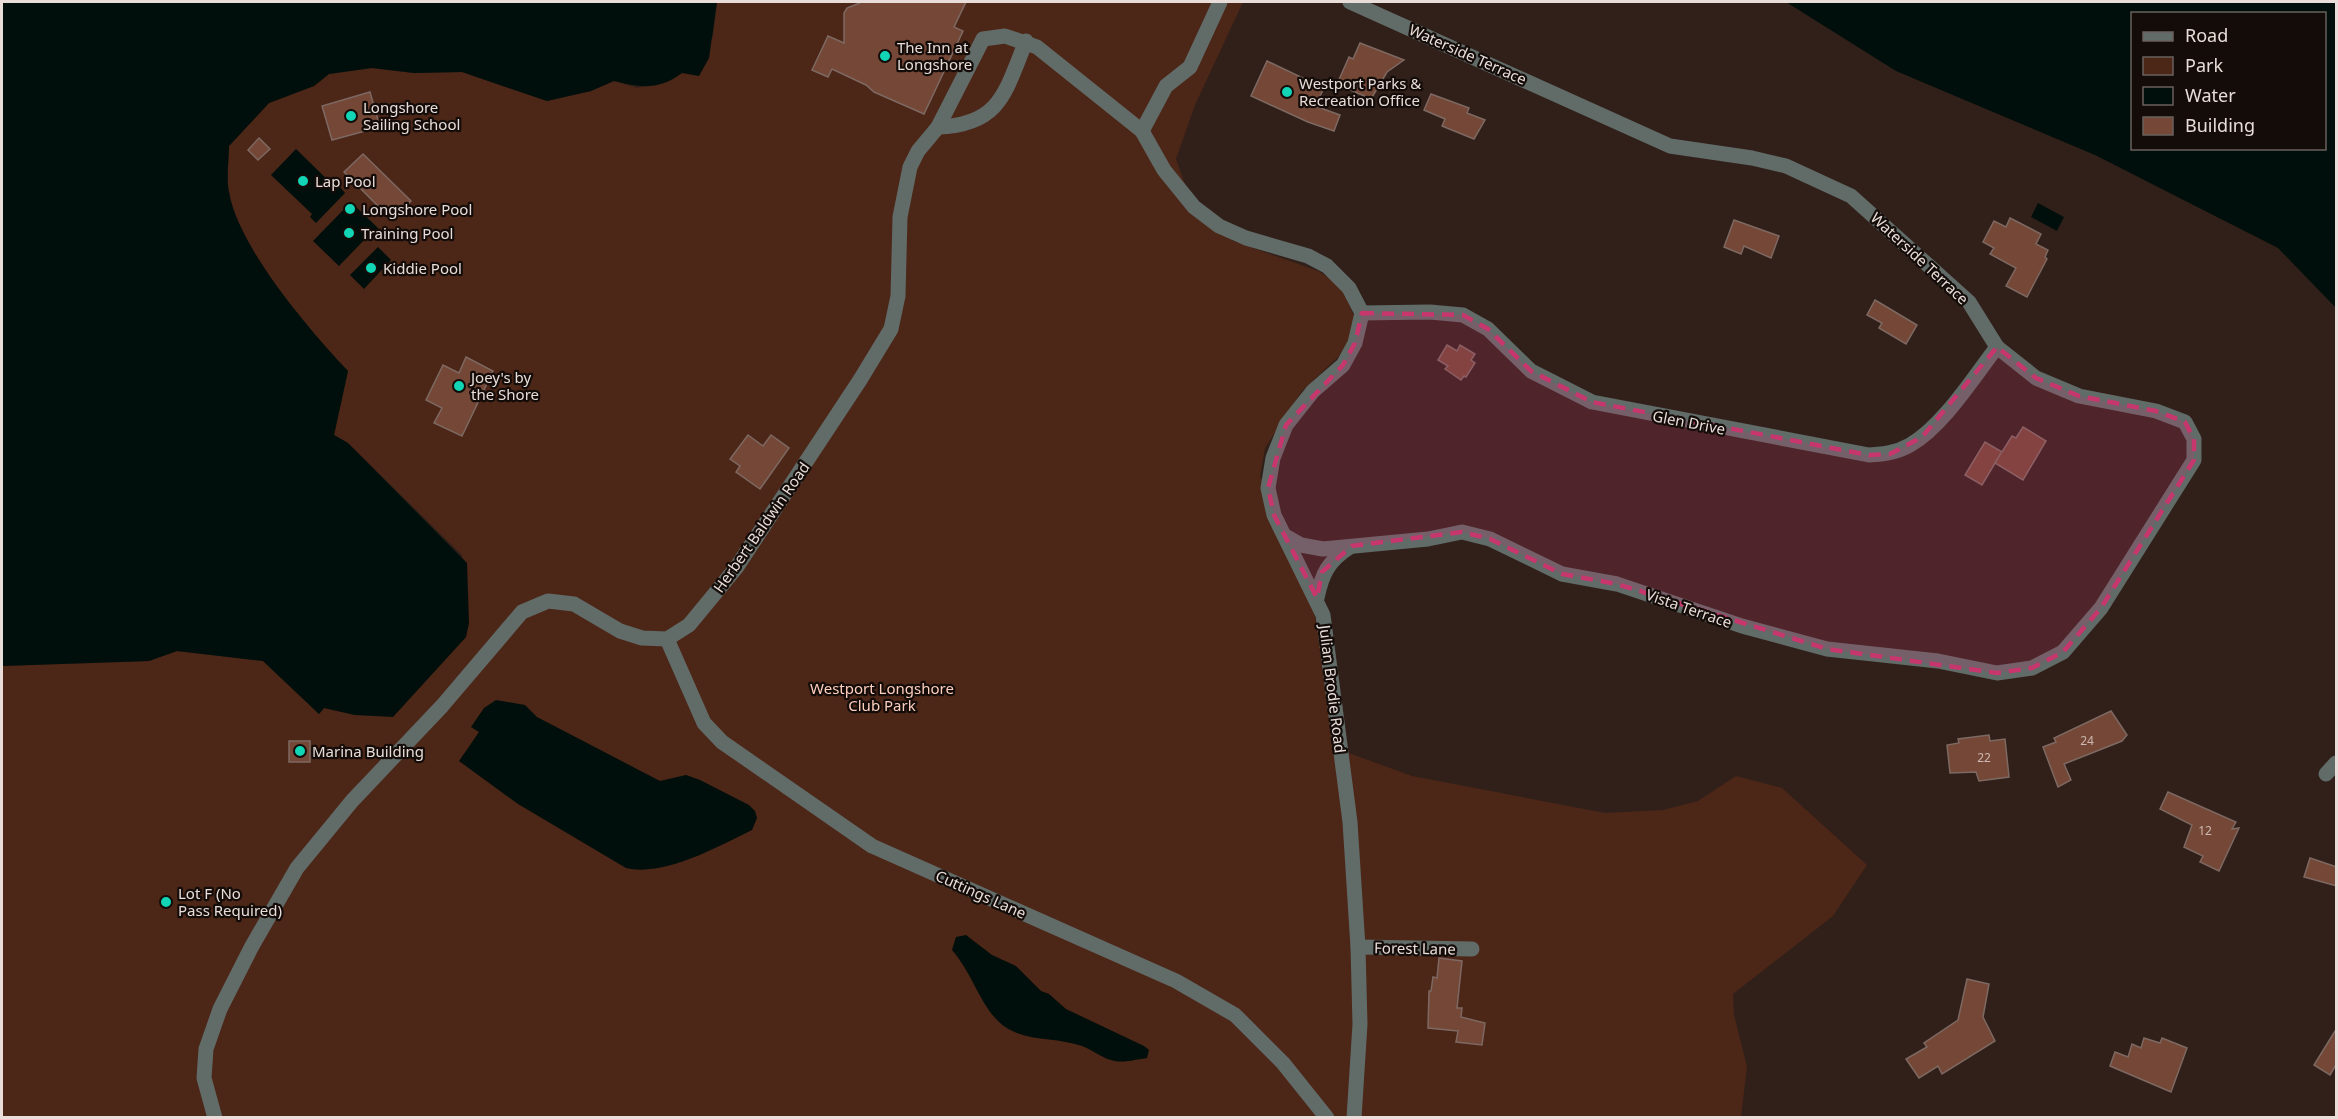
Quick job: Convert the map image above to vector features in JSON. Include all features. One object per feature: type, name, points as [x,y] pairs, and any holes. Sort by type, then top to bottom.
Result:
[{"type":"street","points":[[1220,2],[1191,67],[1166,86],[1142,131],[1164,170],[1194,207],[1219,226],[1246,238],[1308,256],[1327,266],[1349,288],[1362,313]]},
{"type":"street","name":"Waterside Terrace","points":[[1350,2],[1670,146],[1752,158],[1786,166],[1851,196],[1969,302],[1997,347],[2036,378],[2079,396],[2156,411],[2185,422],[2194,439],[2194,460],[2101,608],[2063,652],[2031,668]]},
{"type":"street","name":"Herbert Baldwin Road","points":[[667,639],[690,625],[736,568],[891,329],[898,296],[900,217],[904,187],[918,151],[938,127],[983,39],[1005,36],[1026,42],[1053,59],[1142,131]]},
{"type":"street","points":[[938,127],[958,127],[989,114],[1016,67],[1026,42]]},
{"type":"street","name":"Glen Drive","points":[[1362,313],[1430,312],[1463,315],[1488,329],[1531,371],[1593,402],[1869,455],[1890,454],[1922,437],[1949,408],[1997,347]]},
{"type":"street","name":"Julian Brodie Road","points":[[1353,1118],[1360,1024],[1358,947],[1348,810],[1323,615],[1317,598],[1274,515],[1268,488],[1273,458],[1286,425],[1313,391],[1343,365],[1355,343],[1362,313]]},
{"type":"street","name":"Vista Terrace","points":[[1287,537],[1301,545],[1323,549],[1428,539],[1462,532],[1490,539],[1562,574],[1617,584],[1742,626],[1827,649],[1938,661],[1997,673],[2031,668]]},
{"type":"street","points":[[1317,598],[1322,572],[1335,556],[1352,546]]},
{"type":"street","points":[[215,1118],[204,1078],[206,1049],[220,1009],[241,967],[297,868],[352,801],[442,706],[522,612],[548,601],[574,604],[620,631],[642,638],[667,639]]},
{"type":"street","name":"Cuttings Lane","points":[[667,639],[704,723],[722,742],[872,846],[1176,981],[1235,1015],[1283,1063],[1326,1118]]},
{"type":"street","name":"Forest Lane","points":[[1358,947],[1472,949]]},
{"type":"highlighted area","points":[[1362,313],[1463,315],[1488,329],[1531,371],[1592,402],[1869,455],[1890,454],[1922,437],[1997,347],[2036,378],[2079,396],[2156,411],[2185,422],[2194,439],[2194,460],[2101,608],[2063,652],[2032,668],[1997,673],[1827,649],[1617,584],[1562,574],[1490,539],[1462,532],[1352,546],[1322,572],[1317,598],[1274,515],[1268,488],[1286,425],[1343,365],[1355,343]]},
{"type":"green space","name":"Westport Longshore Club Park","points":[[717,2],[1243,2],[1195,105],[1176,159],[1193,207],[1233,241],[1318,271],[1341,286],[1354,316],[1351,336],[1339,356],[1302,391],[1265,448],[1260,476],[1314,613],[1326,668],[1335,748],[1412,776],[1605,813],[1663,810],[1698,801],[1736,776],[1782,788],[1867,865],[1833,916],[1733,994],[1734,1015],[1747,1067],[1741,1117],[2,1117],[2,666],[149,661],[177,651],[263,661],[319,714],[324,708],[355,715],[434,672],[466,637],[462,555],[348,443],[334,435],[348,371],[296,311],[246,238],[235,214],[229,192],[229,146],[269,103],[314,86],[329,74],[371,68],[414,73],[462,72],[547,101],[591,91],[614,81],[637,88],[672,80],[682,73],[713,37]]},
{"type":"water","points":[[2,2],[717,2],[709,58],[699,76],[682,73],[674,79],[650,86],[614,81],[591,91],[547,101],[462,72],[414,73],[372,68],[329,74],[314,86],[269,103],[229,146],[229,192],[235,214],[246,238],[296,311],[348,371],[334,435],[348,443],[467,563],[469,623],[466,637],[393,717],[355,715],[324,708],[319,714],[263,661],[177,651],[149,661],[2,666]]},
{"type":"water","points":[[1786,2],[2336,2],[2336,308],[2278,248],[2095,155],[1896,71]]},
{"type":"water","name":"Lap Pool","points":[[296,149],[337,189],[340,187],[345,193],[316,223],[310,217],[312,214],[271,175]]},
{"type":"water","name":"Training Pool","points":[[351,202],[381,231],[377,235],[368,236],[339,266],[313,241]]},
{"type":"water","points":[[2038,203],[2064,217],[2057,231],[2031,217]]},
{"type":"water","name":"Kiddie Pool","points":[[378,247],[391,260],[364,289],[350,275]]},
{"type":"water","points":[[496,700],[525,705],[537,717],[660,781],[686,775],[700,780],[749,805],[755,811],[757,818],[752,830],[690,859],[657,868],[641,870],[626,868],[518,804],[459,761],[479,732],[471,727],[484,708]]},
{"type":"water","points":[[966,935],[992,955],[1016,966],[1041,991],[1049,994],[1066,1009],[1144,1046],[1149,1050],[1147,1058],[1115,1061],[1072,1043],[1028,1036],[1008,1029],[992,1015],[952,950],[956,937]]},
{"type":"building","name":"The Inn at Longshore","points":[[862,2],[966,2],[954,27],[963,31],[924,114],[874,92],[866,85],[832,69],[828,77],[812,70],[828,36],[844,43],[844,13],[847,8]]},
{"type":"building","points":[[1360,43],[1404,60],[1387,72],[1371,99],[1337,84],[1349,57],[1353,59]]},
{"type":"building","name":"Westport Parks & Recreation Office","points":[[1267,61],[1324,88],[1315,106],[1340,115],[1334,131],[1308,122],[1251,96]]},
{"type":"building","name":"Longshore Sailing School","points":[[370,92],[380,127],[332,140],[322,106]]},
{"type":"building","points":[[1431,94],[1469,108],[1467,113],[1485,120],[1474,139],[1442,126],[1445,119],[1424,110]]},
{"type":"building","points":[[259,138],[270,149],[258,160],[248,150]]},
{"type":"building","points":[[363,154],[411,201],[392,220],[344,172]]},
{"type":"building","points":[[2010,218],[2041,234],[2036,244],[2048,250],[2045,257],[2047,259],[2027,297],[2006,286],[2016,268],[1990,254],[1994,248],[1983,242],[1994,221],[2006,227]]},
{"type":"building","points":[[1734,220],[1779,236],[1771,258],[1744,246],[1741,254],[1724,247]]},
{"type":"building","points":[[1875,300],[1917,325],[1906,344],[1879,328],[1882,323],[1867,315]]},
{"type":"building","points":[[1447,345],[1457,351],[1460,345],[1475,354],[1471,360],[1475,363],[1466,377],[1464,376],[1461,380],[1445,369],[1448,366],[1438,360]]},
{"type":"building","name":"Joey's by the Shore","points":[[466,357],[493,371],[462,436],[434,423],[442,408],[426,400],[443,365],[459,373]]},
{"type":"building","points":[[2023,427],[2046,441],[2023,480],[1995,463],[1982,485],[1965,475],[1985,442],[2002,452],[2012,436],[2016,438]]},
{"type":"building","points":[[748,435],[763,446],[771,435],[789,448],[760,489],[736,472],[740,466],[730,459]]},
{"type":"building","points":[[2111,711],[2127,735],[2122,741],[2064,764],[2071,780],[2058,787],[2043,747],[2056,742],[2054,738]]},
{"type":"building","points":[[1989,735],[1990,741],[2005,739],[2009,777],[1979,781],[1976,772],[1950,773],[1947,745],[1959,743],[1958,739]]},
{"type":"building","name":"Marina Building","points":[[289,741],[310,741],[310,762],[289,762]]},
{"type":"building","points":[[2168,792],[2236,822],[2232,829],[2239,828],[2219,871],[2200,862],[2203,856],[2184,847],[2192,825],[2160,809]]},
{"type":"building","points":[[2310,858],[2337,867],[2337,886],[2304,877]]},
{"type":"building","points":[[1439,958],[1462,961],[1457,1008],[1462,1008],[1461,1017],[1485,1023],[1482,1045],[1456,1042],[1458,1031],[1428,1028],[1429,991],[1431,991],[1433,977],[1437,978]]},
{"type":"building","points":[[1967,979],[1989,984],[1983,1017],[1995,1041],[1942,1074],[1938,1066],[1919,1078],[1906,1059],[1927,1047],[1924,1043],[1958,1020]]},
{"type":"building","points":[[2337,1028],[2337,1063],[2330,1075],[2314,1065]]},
{"type":"building","points":[[2144,1038],[2160,1043],[2162,1038],[2187,1048],[2171,1092],[2110,1066],[2115,1052],[2128,1057],[2132,1044],[2141,1048]]},
{"type":"place","name":"The Inn at Longshore","points":[[885,56]]},
{"type":"place","name":"Westport Parks & Recreation Office","points":[[1287,92]]},
{"type":"place","name":"Longshore Sailing School","points":[[351,116]]},
{"type":"place","name":"Lap Pool","points":[[303,181]]},
{"type":"place","name":"Longshore Pool","points":[[350,209]]},
{"type":"place","name":"Training Pool","points":[[349,233]]},
{"type":"place","name":"Kiddie Pool","points":[[371,268]]},
{"type":"place","name":"Joey's by the Shore","points":[[459,386]]},
{"type":"place","name":"Marina Building","points":[[300,751]]},
{"type":"place","name":"Lot F (No Pass Required)","points":[[166,902]]}]
